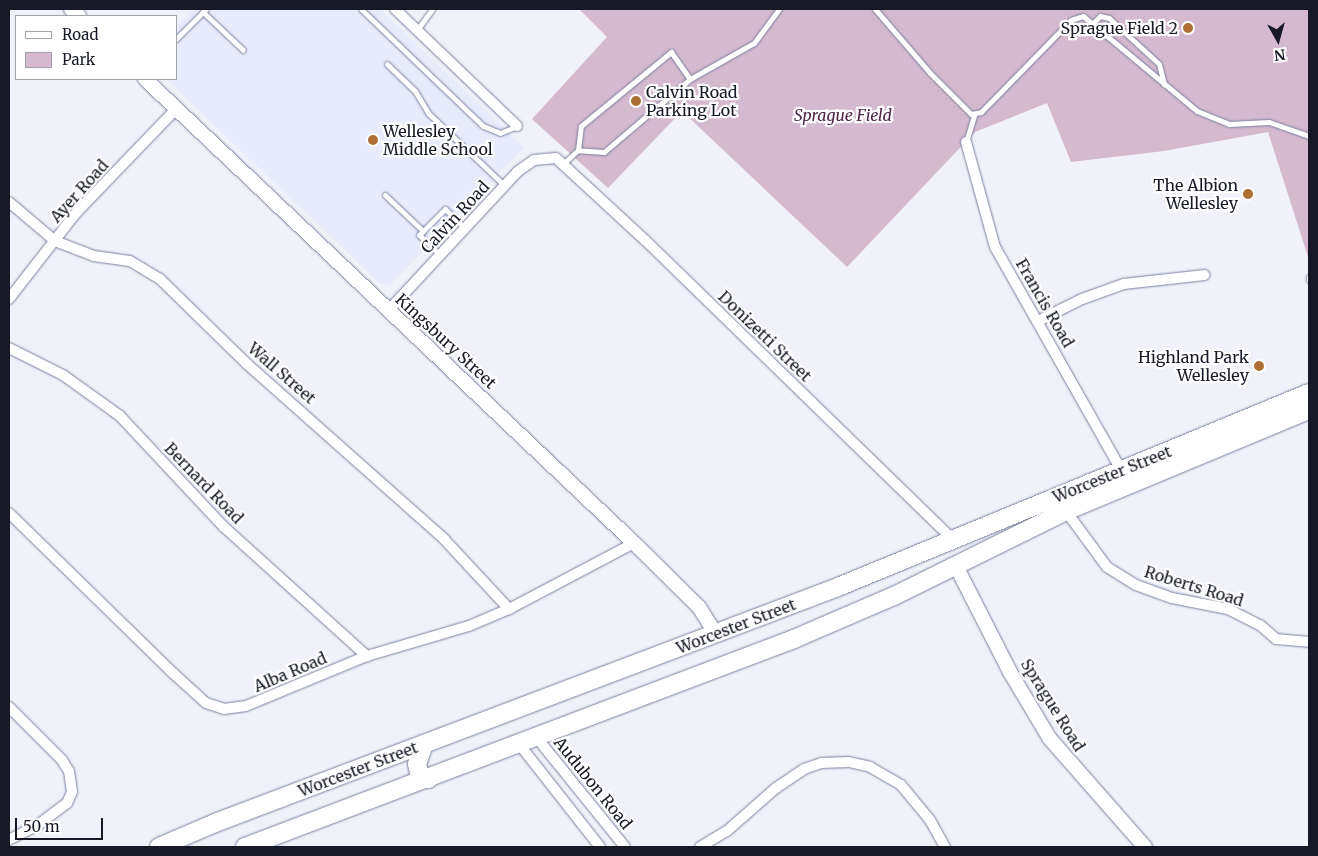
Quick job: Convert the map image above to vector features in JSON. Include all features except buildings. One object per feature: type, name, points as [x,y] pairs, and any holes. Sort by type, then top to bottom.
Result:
[{"type":"highway","name":"Worcester Street","points":[[159,847],[224,819],[716,634],[893,565],[1309,393]]},
{"type":"highway","name":"Worcester Street","points":[[245,847],[727,666],[902,592],[1066,511],[1309,410]]},
{"type":"highway","points":[[893,565],[901,575],[902,592]]},
{"type":"highway","points":[[424,744],[416,764],[419,773],[428,779]]},
{"type":"main road","name":"Kingsbury Street","points":[[145,80],[699,607],[716,634]]},
{"type":"main road","name":"Sprague Road","points":[[956,566],[1010,672],[1050,738],[1145,847]]},
{"type":"street","points":[[395,9],[517,126]]},
{"type":"street","name":"Ayer Road","points":[[9,298],[76,213],[176,109]]},
{"type":"street","name":"Francis Road","points":[[966,142],[995,247],[1121,470]]},
{"type":"street","name":"Calvin Road","points":[[388,311],[505,186],[534,160],[552,158]]},
{"type":"street","name":"Donizetti Street","points":[[552,158],[564,164],[940,524],[953,540]]},
{"type":"street","name":"Wall Street","points":[[9,202],[55,241],[94,256],[130,261],[160,279],[246,363],[444,539],[509,609]]},
{"type":"street","points":[[1038,321],[1082,299],[1124,284],[1204,274]]},
{"type":"street","name":"Bernard Road","points":[[9,348],[64,376],[120,416],[224,527],[366,656]]},
{"type":"street","name":"Roberts Road","points":[[1066,511],[1107,567],[1136,585],[1172,598],[1228,609],[1260,625],[1276,638],[1309,642]]},
{"type":"street","name":"Alba Road","points":[[9,513],[206,703],[224,709],[246,706],[366,656],[469,626],[509,609],[634,544]]},
{"type":"street","points":[[9,707],[62,760],[69,771],[72,792],[67,803],[36,826],[9,840]]},
{"type":"street","name":"Audubon Road","points":[[537,738],[625,847]]},
{"type":"street","name":"Audubon Road","points":[[519,744],[600,847]]},
{"type":"street","points":[[700,847],[728,832],[776,788],[804,769],[821,763],[849,762],[870,767],[901,785],[930,820],[945,847]]},
{"type":"lane","points":[[360,9],[483,126],[500,133],[517,126]]},
{"type":"lane","points":[[417,30],[432,9]]},
{"type":"lane","points":[[578,150],[604,152],[690,79],[754,43],[779,9]]},
{"type":"lane","points":[[875,9],[930,74],[965,110],[974,115]]},
{"type":"lane","points":[[178,38],[204,10],[243,50]]},
{"type":"lane","points":[[974,115],[981,112],[1071,20],[1084,16],[1188,106],[1222,122],[1237,125],[1269,122],[1309,136]]},
{"type":"lane","points":[[1093,23],[1100,16],[1109,18],[1159,64],[1164,85]]},
{"type":"lane","points":[[564,164],[578,150],[582,126],[667,52],[670,52],[690,79]]},
{"type":"lane","points":[[387,64],[415,91],[428,114],[505,186]]},
{"type":"lane","points":[[966,142],[974,115]]},
{"type":"lane","points":[[385,195],[423,231]]},
{"type":"lane","points":[[440,256],[419,235],[445,209],[465,228]]},
{"type":"shaded area","name":"Wellesley Middle School","points":[[194,9],[380,9],[524,148],[390,285],[378,282],[167,80],[178,80],[178,24]]},
{"type":"green space","name":"Sprague Field","points":[[579,9],[1309,9],[1309,260],[1268,132],[1164,151],[1071,162],[1047,103],[975,132],[847,267],[682,111],[608,188],[532,119],[607,37]]},
{"type":"place","name":"Sprague Field 2","points":[[1188,28]]},
{"type":"place","name":"Calvin Road Parking Lot","points":[[636,101]]},
{"type":"place","name":"Wellesley Middle School","points":[[373,140]]},
{"type":"place","name":"The Albion Wellesley","points":[[1248,194]]},
{"type":"place","name":"Highland Park Wellesley","points":[[1259,366]]}]
